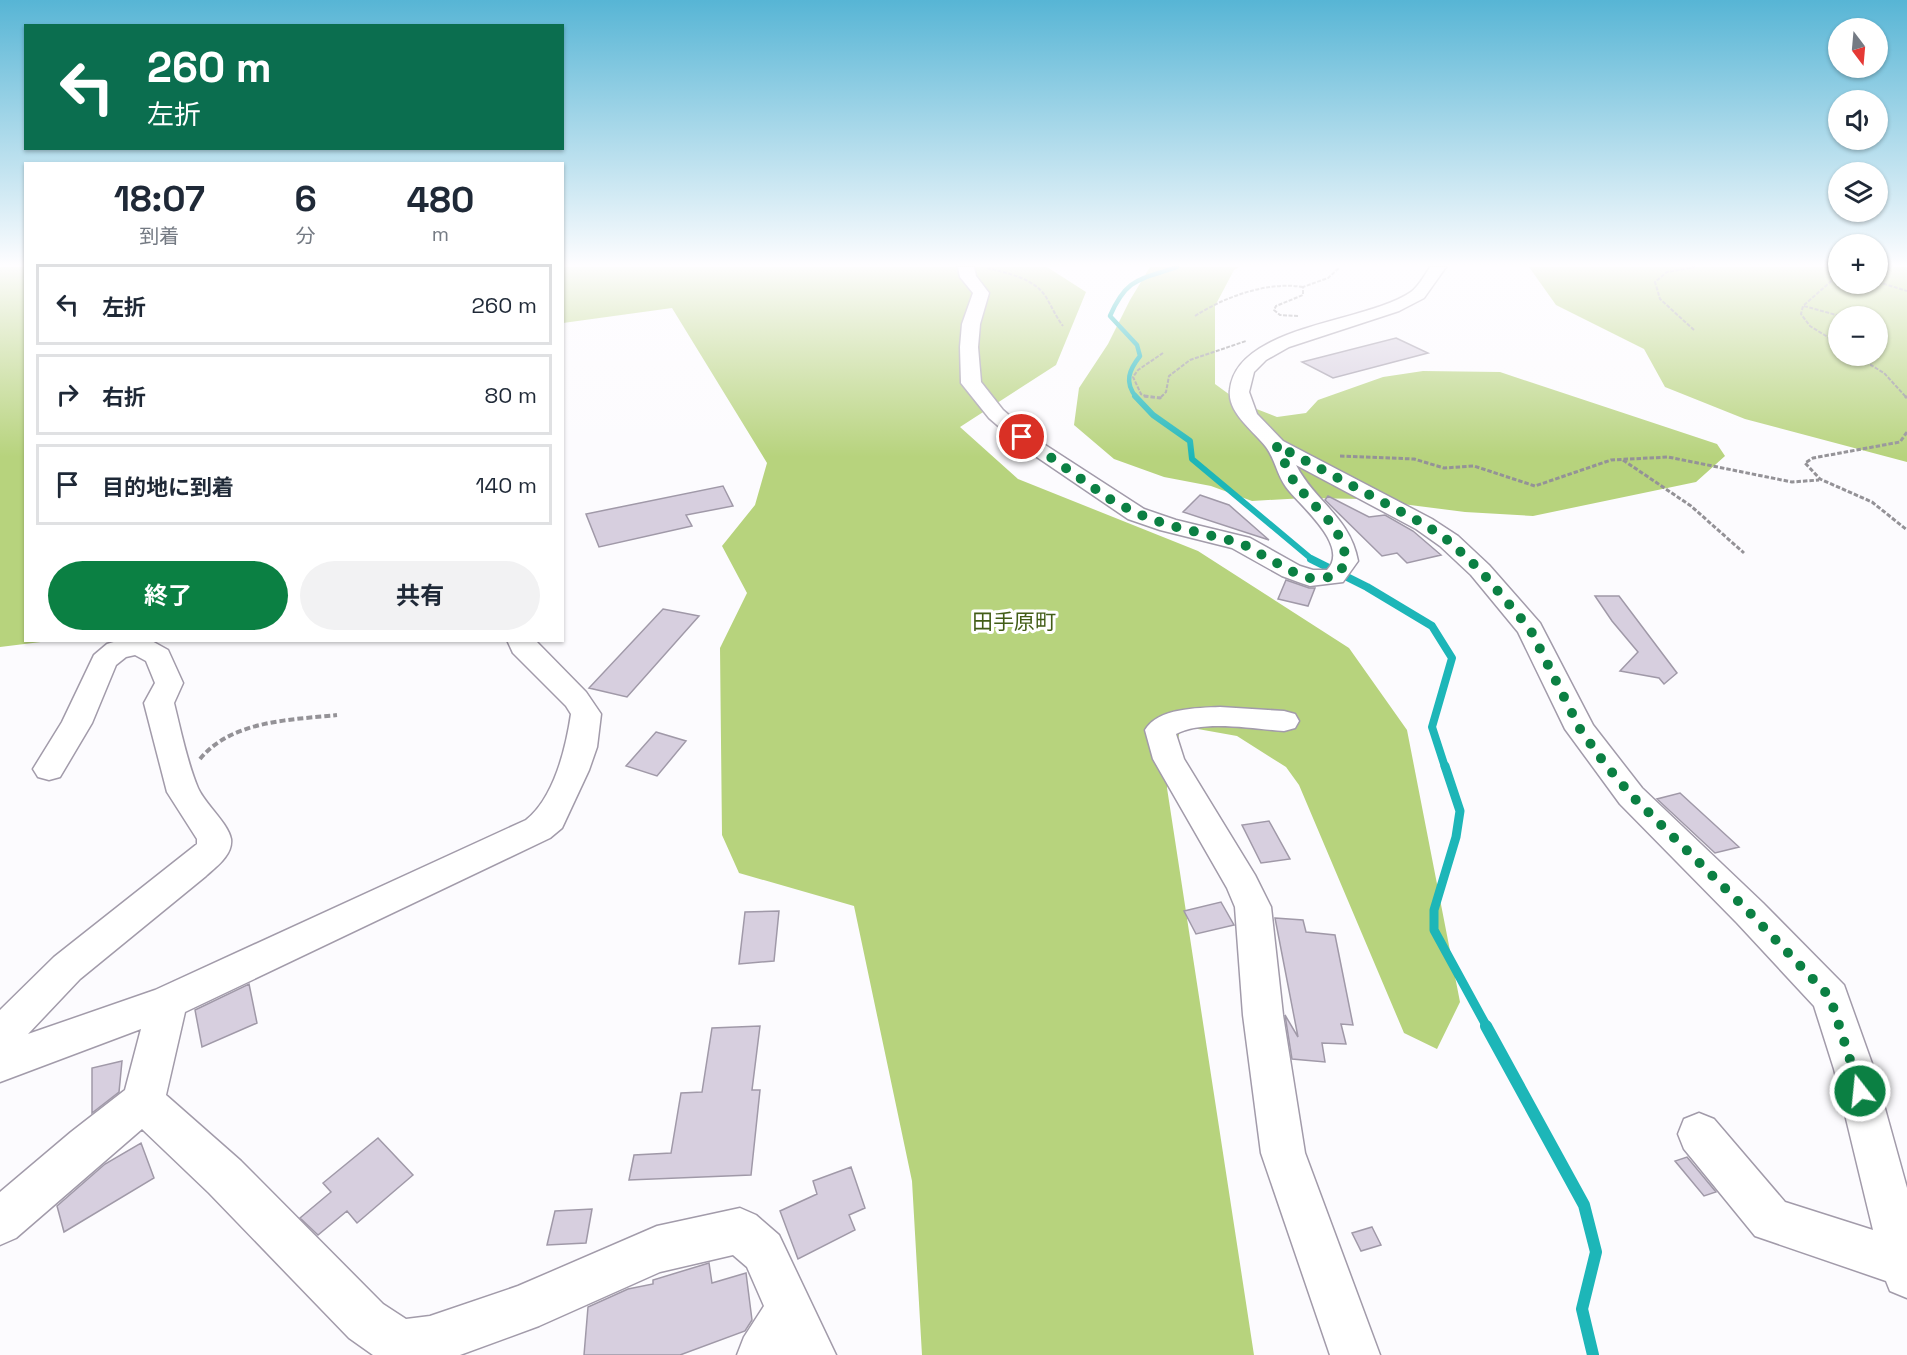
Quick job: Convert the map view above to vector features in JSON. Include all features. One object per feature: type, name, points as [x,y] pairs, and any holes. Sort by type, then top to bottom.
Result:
[{"type":"street","points":[[970,330],[971,383],[1009,427],[1032,445],[1136,513],[1168,525],[1241,543],[1291,571],[1310,578],[1338,573],[1346,561],[1343,544],[1333,525],[1295,484],[1289,452]]},
{"type":"street","points":[[1321,330],[1282,343],[1259,356],[1245,370],[1239,392],[1248,416],[1289,452],[1424,524],[1449,541],[1480,570],[1530,629],[1580,729],[1605,764],[1632,796],[1750,913],[1830,997],[1854,1069],[1906,1268]]},
{"type":"street","points":[[0,1063],[168,1002],[538,829],[550,819],[582,747],[586,714],[576,699],[523,647],[522,642]]},
{"type":"street","points":[[0,1037],[67,968],[194,867],[213,849],[214,838],[183,792],[159,703],[170,683],[158,656],[139,646],[117,650],[104,660],[77,723],[50,769]]},
{"type":"street","points":[[1284,721],[1198,718],[1180,720],[1160,730],[1169,759],[1243,885],[1253,908],[1263,1015],[1283,1153],[1355,1355]]},
{"type":"street","points":[[0,1222],[86,1147],[143,1102],[168,1002]]},
{"type":"street","points":[[143,1102],[233,1185],[366,1322],[400,1344],[430,1341],[522,1309],[657,1249],[740,1231],[763,1251],[811,1355]]},
{"type":"street","points":[[1698,1134],[1771,1220],[1906,1268]]},
{"type":"street","points":[[762,1355],[789,1311]]},
{"type":"path","points":[[1163,353],[1138,370],[1133,377],[1136,386],[1148,399],[1161,398],[1166,392],[1169,376],[1190,360],[1248,341]]},
{"type":"path","points":[[1872,366],[1884,373],[1907,398]]},
{"type":"path","points":[[1907,432],[1900,442],[1813,458],[1805,463],[1809,471],[1819,480],[1881,507],[1907,530]]},
{"type":"path","points":[[1289,452],[1414,459],[1444,468],[1474,466],[1535,486],[1611,460],[1668,457],[1792,482],[1819,480]]},
{"type":"path","points":[[1622,459],[1691,506],[1744,553]]},
{"type":"path","points":[[183,792],[205,749],[225,738],[247,729],[337,715]]},
{"type":"green space","points":[[0,330],[24,330],[24,642],[41,642],[0,647]]},
{"type":"green space","points":[[686,330],[1070,330],[1056,365],[960,427],[1018,479],[1198,551],[1349,648],[1407,730],[1460,1002],[1437,1049],[1404,1033],[1299,785],[1286,767],[1237,736],[1181,726],[1167,788],[1254,1355],[922,1355],[912,1181],[854,906],[739,873],[722,835],[720,648],[747,593],[722,546],[755,505],[767,463]]},
{"type":"green space","points":[[1115,330],[1215,330],[1215,384],[1241,403],[1277,417],[1306,413],[1318,400],[1383,377],[1423,371],[1500,372],[1717,444],[1725,456],[1696,482],[1533,516],[1465,512],[1363,499],[1305,498],[1252,501],[1211,486],[1164,477],[1114,459],[1074,425],[1079,388]]},
{"type":"green space","points":[[1606,330],[1828,330],[1828,366],[1888,366],[1888,330],[1907,330],[1907,462],[1745,419],[1665,387],[1644,349]]},
{"type":"building","points":[[1396,338],[1428,353],[1333,378],[1302,362]]},
{"type":"building","points":[[723,486],[733,506],[686,515],[692,526],[599,547],[586,514]]},
{"type":"building","points":[[1200,495],[1229,505],[1269,540],[1183,512]]},
{"type":"building","points":[[1328,496],[1369,517],[1385,515],[1413,531],[1441,555],[1407,563],[1397,553],[1382,556],[1325,500]]},
{"type":"building","points":[[1286,580],[1315,588],[1308,606],[1278,599]]},
{"type":"building","points":[[1595,596],[1619,596],[1677,673],[1664,684],[1659,678],[1620,671],[1638,652]]},
{"type":"building","points":[[663,609],[699,616],[627,697],[589,688]]},
{"type":"building","points":[[656,732],[686,741],[657,776],[626,766]]},
{"type":"building","points":[[1680,793],[1739,847],[1715,853],[1657,799]]},
{"type":"building","points":[[1269,821],[1290,859],[1261,863],[1242,825]]},
{"type":"building","points":[[1221,902],[1234,925],[1196,934],[1184,911]]},
{"type":"building","points":[[779,911],[774,961],[739,964],[745,912]]},
{"type":"building","points":[[1275,918],[1303,920],[1306,932],[1335,935],[1353,1025],[1341,1024],[1346,1044],[1322,1043],[1325,1062],[1292,1059],[1285,1015],[1298,1037]]},
{"type":"building","points":[[249,984],[257,1023],[202,1047],[195,1010]]},
{"type":"building","points":[[760,1026],[752,1090],[760,1090],[751,1175],[629,1180],[634,1155],[671,1153],[681,1093],[702,1092],[712,1028]]},
{"type":"building","points":[[122,1061],[119,1092],[92,1113],[92,1068]]},
{"type":"building","points":[[378,1138],[413,1175],[357,1223],[347,1211],[318,1235],[300,1218],[331,1192],[323,1183]]},
{"type":"building","points":[[141,1143],[154,1178],[64,1232],[57,1206],[105,1164]]},
{"type":"building","points":[[1687,1157],[1716,1192],[1704,1196],[1675,1161]]},
{"type":"building","points":[[851,1167],[865,1208],[849,1215],[855,1230],[798,1259],[780,1211],[817,1194],[813,1181]]},
{"type":"building","points":[[592,1209],[586,1243],[547,1245],[555,1211]]},
{"type":"building","points":[[1372,1227],[1381,1245],[1361,1251],[1352,1233]]},
{"type":"building","points":[[709,1263],[712,1283],[746,1273],[752,1320],[745,1331],[680,1355],[584,1355],[588,1307],[628,1289],[653,1284],[653,1280]]},
{"type":"waterway","points":[[1123,330],[1137,345],[1140,356],[1129,376],[1132,392],[1136,397]]},
{"type":"waterway","points":[[1135,396],[1153,415],[1190,441],[1192,459],[1313,560]]},
{"type":"waterway","points":[[1313,560],[1367,587],[1432,626],[1452,658],[1432,727],[1445,767]]},
{"type":"waterway","points":[[1445,766],[1460,811],[1456,837],[1434,910],[1434,930],[1487,1027]]},
{"type":"waterway","points":[[1486,1026],[1584,1205],[1596,1252],[1582,1309],[1593,1355]]},
{"type":"district","name":"田手原町","points":[[1014,622]]},
{"type":"route","points":[[1022,437],[1108,498],[1136,513],[1168,525],[1241,543],[1291,571],[1310,578],[1334,577],[1341,570],[1346,561],[1343,544],[1333,525],[1295,484],[1276,445],[1424,524],[1449,541],[1480,570],[1530,629],[1580,729],[1605,764],[1632,796],[1750,913],[1830,997],[1860,1091]]}]
